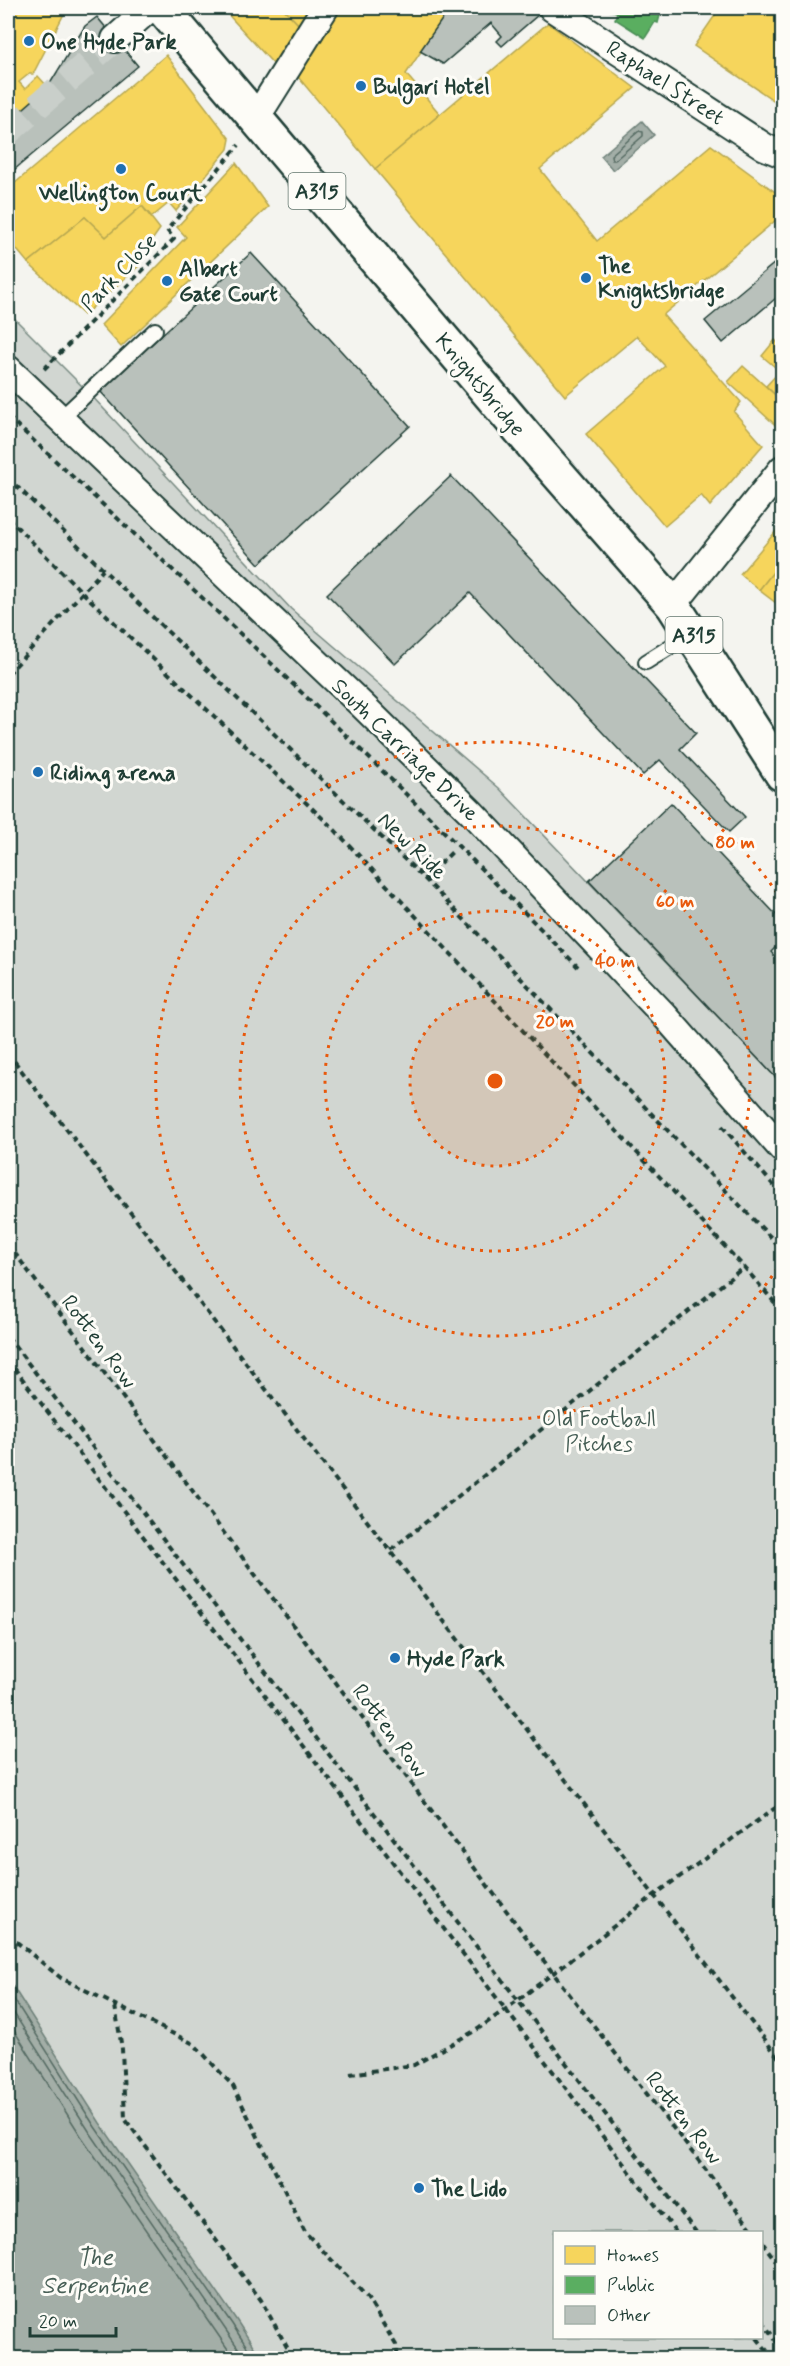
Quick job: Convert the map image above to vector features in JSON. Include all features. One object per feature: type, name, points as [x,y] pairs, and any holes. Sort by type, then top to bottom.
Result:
[{"type":"main road","name":"Knightsbridge","points":[[162,8],[531,442],[673,605],[779,760]]},
{"type":"street","points":[[115,39],[150,8]]},
{"type":"street","points":[[256,118],[326,8]]},
{"type":"street","name":"Raphael Street","points":[[552,8],[765,147],[783,154]]},
{"type":"street","name":"South Carriage Drive","points":[[17,378],[363,706],[472,813],[665,1016],[783,1149]]},
{"type":"street","points":[[673,605],[783,469]]},
{"type":"lane","points":[[60,419],[155,330]]},
{"type":"lane","points":[[646,662],[692,633]]},
{"type":"path","name":"Park Close","points":[[17,378],[96,319],[174,239],[167,230],[238,148],[256,118]]},
{"type":"path","name":"South Carriage Drive","points":[[8,417],[320,711],[497,884],[579,969]]},
{"type":"path","name":"New Ride","points":[[8,478],[425,879],[783,1248]]},
{"type":"path","points":[[8,518],[82,592],[335,830],[783,1311]]},
{"type":"path","points":[[8,674],[103,570]]},
{"type":"path","points":[[425,879],[452,852]]},
{"type":"path","points":[[8,1053],[391,1550],[653,1896],[783,2062]]},
{"type":"path","points":[[722,1125],[783,1195]]},
{"type":"path","name":"Rotten Row","points":[[8,1244],[553,1973],[753,2231]]},
{"type":"path","points":[[391,1550],[744,1267]]},
{"type":"path","points":[[8,1337],[695,2231]]},
{"type":"path","points":[[8,1360],[675,2231]]},
{"type":"path","points":[[350,2074],[414,2065],[478,2029],[653,1896],[783,1803]]},
{"type":"path","points":[[8,1935],[61,1978],[194,2044],[233,2086],[305,2232],[366,2296],[396,2345],[398,2358]]},
{"type":"path","points":[[115,2006],[122,2049],[125,2119],[261,2300],[292,2358]]},
{"type":"path","points":[[763,2243],[783,2269]]},
{"type":"path","points":[[763,2322],[783,2349]]},
{"type":"path","points":[[759,2339],[773,2358]]},
{"type":"green space","name":"Hyde Park","points":[[8,312],[88,392],[291,609],[499,788],[782,1084],[782,2358],[8,2358]]},
{"type":"water","points":[[642,121],[654,135],[613,170],[601,156]]},
{"type":"water","name":"The Serpentine","points":[[8,1979],[100,2123],[261,2358],[8,2358]]},
{"type":"building: Homes","name":"One Hyde Park","points":[[8,8],[67,8],[33,74],[29,74],[19,82],[25,89],[38,76],[48,87],[8,122],[8,104],[14,98],[8,93]]},
{"type":"building: Homes","points":[[224,8],[283,8],[305,31],[278,69]]},
{"type":"building: Homes","points":[[283,8],[320,8],[305,31]]},
{"type":"building: Homes","name":"Bulgari Hotel","points":[[331,8],[450,8],[406,74],[440,114],[375,169],[293,71]]},
{"type":"building: Homes","points":[[720,8],[782,8],[782,106],[694,46]]},
{"type":"building: Homes","name":"The Knightsbridge","points":[[548,23],[635,88],[540,169],[597,241],[711,145],[782,197],[782,215],[663,315],[741,402],[734,412],[763,445],[710,506],[701,495],[665,526],[586,434],[665,366],[637,336],[565,396],[375,169]]},
{"type":"building: Homes","name":"Wellington Court","points":[[166,55],[230,139],[228,149],[176,211],[169,203],[152,217],[142,206],[106,237],[85,217],[28,263],[8,239],[8,189]]},
{"type":"building: Homes","name":"Albert Gate Court","points":[[236,163],[268,207],[121,347],[101,325],[186,237],[177,227]]},
{"type":"building: Homes","points":[[142,206],[160,229],[138,260],[141,264],[84,315],[28,263],[85,217],[106,237]]},
{"type":"building: Homes","points":[[775,340],[782,347],[782,373],[762,356]]},
{"type":"building: Homes","points":[[743,366],[782,401],[781,430],[728,382]]},
{"type":"building: Homes","points":[[780,371],[782,373],[782,401],[766,386]]},
{"type":"building: Homes","points":[[782,524],[782,561],[759,590],[740,574]]},
{"type":"building: Homes","points":[[782,561],[782,596],[776,603],[759,590]]},
{"type":"building: Public","points":[[599,8],[662,8],[658,23],[655,22],[645,38],[615,19],[617,12]]},
{"type":"building: Other","points":[[450,8],[529,8],[539,14],[502,46],[497,41],[502,36],[491,23],[443,64],[420,51]]},
{"type":"building: Other","points":[[97,17],[138,66],[8,175],[8,122],[48,87],[85,26]]},
{"type":"building: Other","points":[[251,253],[410,426],[259,564],[100,391]]},
{"type":"building: Other","points":[[782,257],[782,293],[723,343],[705,321]]},
{"type":"building: Other","points":[[451,476],[696,733],[680,749],[745,817],[729,832],[660,760],[643,775],[470,593],[395,664],[327,594]]},
{"type":"building: Other","points":[[671,803],[782,921],[782,941],[771,952],[782,964],[782,1084],[589,881]]},
{"type":"tunnel","points":[[8,132],[115,39]]},
{"type":"place","name":"One Hyde Park","points":[[29,41]]},
{"type":"place","name":"Bulgari Hotel","points":[[361,86]]},
{"type":"place","name":"Wellington Court","points":[[121,169]]},
{"type":"place","name":"The Knightsbridge","points":[[586,278]]},
{"type":"place","name":"Albert Gate Court","points":[[167,281]]},
{"type":"place","name":"Riding arena","points":[[38,772]]},
{"type":"place","name":"Hyde Park","points":[[395,1658]]},
{"type":"place","name":"The Lido","points":[[419,2188]]},
{"type":"park label","name":"Old Football Pitches","points":[[599,1430]]}]
